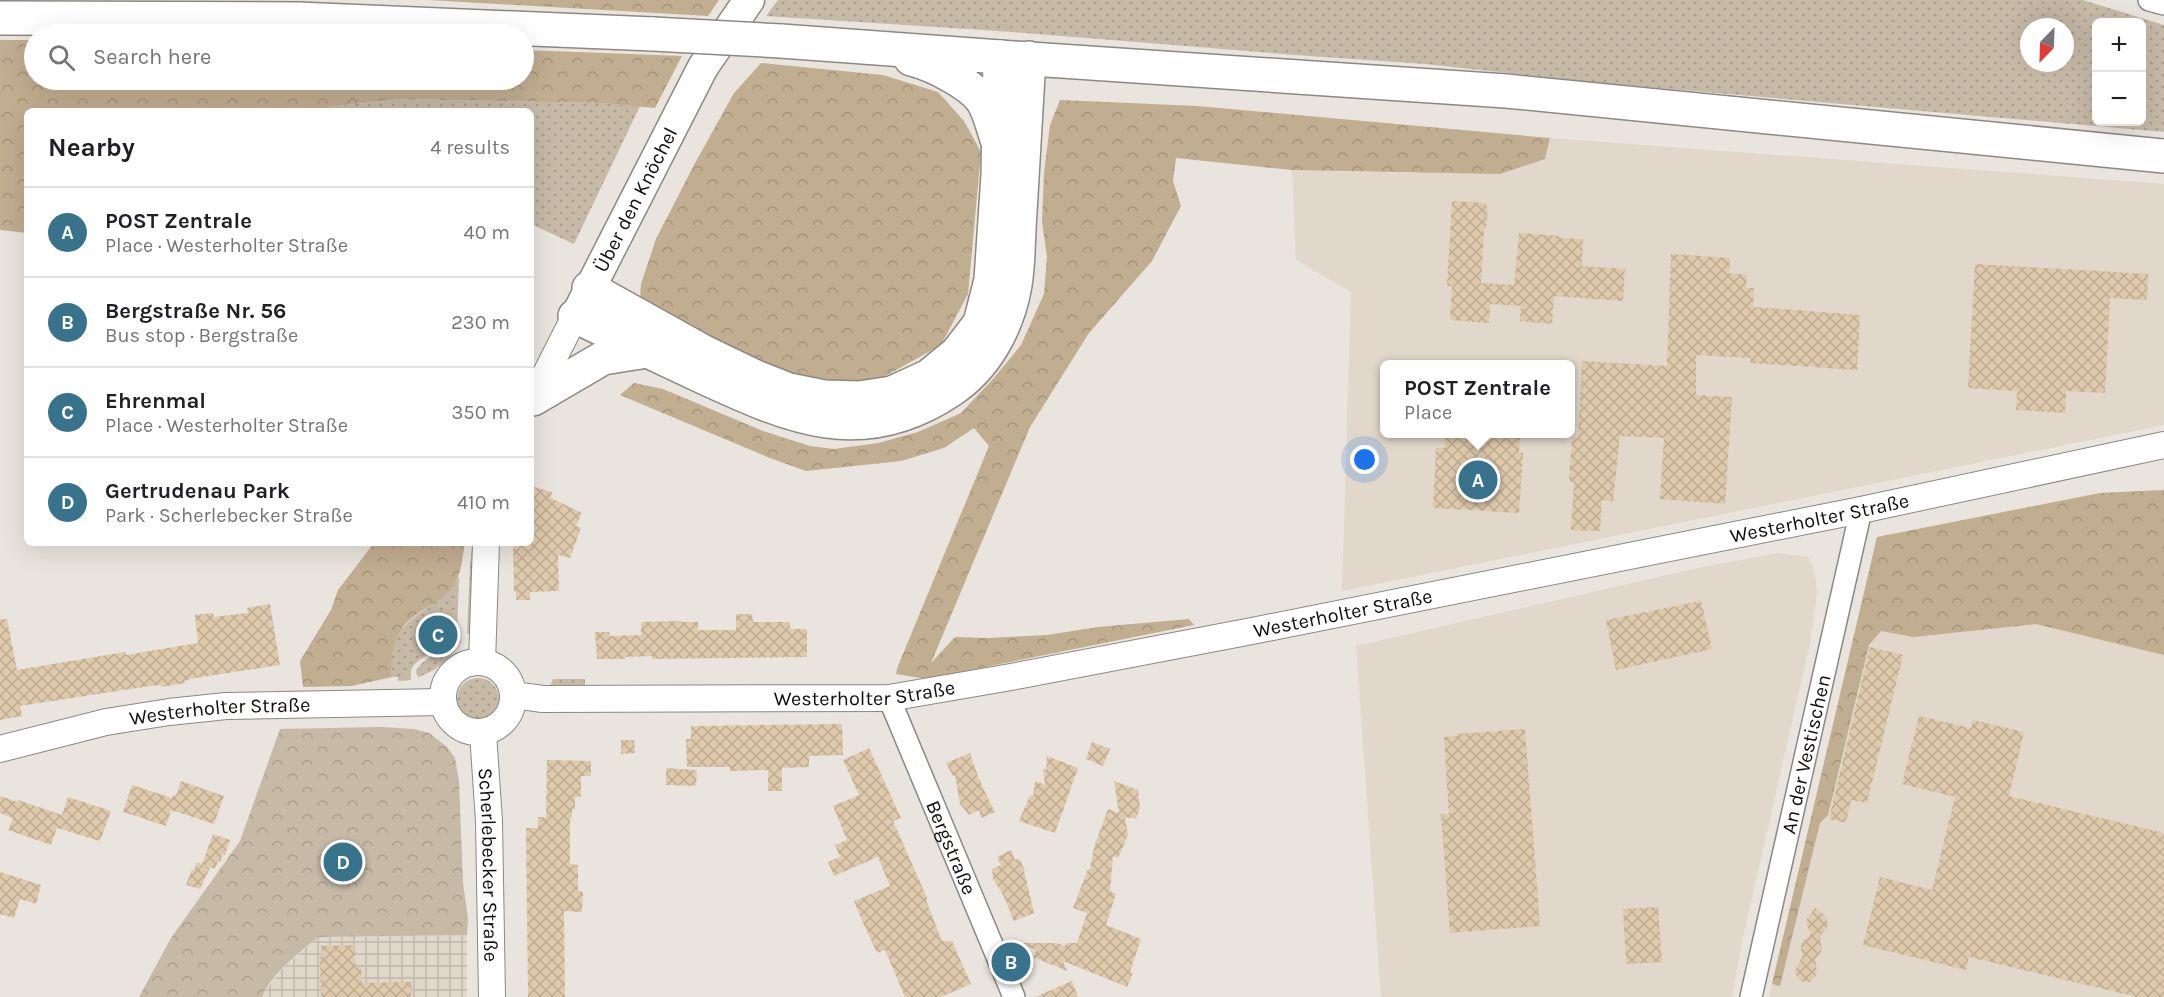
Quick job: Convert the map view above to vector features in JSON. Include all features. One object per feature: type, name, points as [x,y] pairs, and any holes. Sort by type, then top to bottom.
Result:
[{"type":"main road","name":"Über den Knöchel","points":[[582,302],[703,67],[749,0]]},
{"type":"main road","points":[[0,18],[298,19],[416,24]]},
{"type":"main road","points":[[534,29],[781,41],[1506,91],[2164,156]]},
{"type":"main road","points":[[866,47],[924,62],[965,85],[984,103],[999,145]]},
{"type":"main road","points":[[582,302],[702,351],[789,390],[824,397],[859,398],[892,393],[929,376],[957,353],[980,323],[992,280],[999,145],[1014,57]]},
{"type":"main road","points":[[582,302],[647,351],[755,401],[790,414],[820,422],[870,423],[904,416],[933,402],[963,382],[985,358],[1002,330],[1015,285],[1014,57]]},
{"type":"main road","points":[[534,400],[603,358],[647,351]]},
{"type":"street","points":[[2149,0],[2164,4]]},
{"type":"street","name":"Über den Knöchel","points":[[534,397],[582,302]]},
{"type":"street","name":"Westerholter Straße","points":[[513,695],[543,699],[889,698],[1194,642],[1861,510],[2164,445]]},
{"type":"street","name":"An der Vestischen","points":[[1751,997],[1861,510]]},
{"type":"street","points":[[482,662],[486,546]]},
{"type":"street","points":[[482,662],[500,669],[511,686],[513,695],[508,715],[501,723],[483,733],[461,729],[453,722],[442,702],[443,689],[448,678],[458,668],[470,663],[482,662]]},
{"type":"street","name":"Bergstraße","points":[[889,698],[1014,997]]},
{"type":"street","name":"Westerholter Straße","points":[[0,749],[106,722],[169,712],[226,706],[442,702]]},
{"type":"street","name":"Scherlebecker Straße","points":[[483,733],[489,821],[492,997]]},
{"type":"shaded area","points":[[1550,138],[2164,184],[2164,425],[1342,591],[1351,292],[1296,260],[1292,170],[1414,173],[1545,159]]},
{"type":"shaded area","points":[[2164,490],[2164,997],[1769,997],[1877,537],[2100,493]]},
{"type":"shaded area","points":[[1778,553],[1808,557],[1814,569],[1817,593],[1810,643],[1742,941],[1732,997],[1381,997],[1356,646],[1698,568]]},
{"type":"shaded area","points":[[467,935],[467,997],[262,997],[283,968],[318,937]]},
{"type":"green space","points":[[428,0],[719,0],[708,16]]},
{"type":"green space","points":[[778,0],[2083,0],[2141,18],[2092,18],[2092,126],[1601,83],[1425,64],[1013,32],[766,16]]},
{"type":"green space","points":[[2146,19],[2164,25],[2164,132],[2095,126],[2146,126]]},
{"type":"green space","points":[[0,40],[24,40],[24,90],[534,90],[534,50],[682,56],[655,108],[601,103],[401,99],[328,108],[24,108],[24,233],[0,230]]},
{"type":"green space","points":[[761,63],[883,75],[938,92],[964,121],[981,152],[968,294],[941,345],[864,388],[800,386],[640,302],[641,284],[656,239],[734,93]]},
{"type":"green space","points":[[401,99],[601,103],[640,106],[574,244],[534,225],[534,108],[328,107]]},
{"type":"green space","points":[[1060,100],[1197,106],[1550,138],[1545,159],[1500,174],[1292,170],[1176,158],[1173,181],[1181,206],[1152,261],[1089,333],[1030,427],[931,663],[955,637],[1047,635],[1098,627],[1189,619],[1194,625],[926,679],[896,674],[989,446],[974,428],[944,448],[901,461],[806,471],[620,395],[634,383],[663,389],[763,431],[810,446],[834,449],[878,443],[918,432],[961,413],[1021,345],[1044,294],[1047,257],[1042,222],[1044,173],[1050,125]]},
{"type":"green space","points":[[2164,490],[2164,655],[2036,624],[1913,637],[1881,631],[1869,645],[1828,815],[1820,823],[1780,986],[1772,984],[1877,537],[2100,493]]},
{"type":"green space","points":[[372,546],[464,546],[460,572],[452,587],[412,618],[397,637],[391,661],[392,677],[352,686],[303,687],[300,661],[331,610],[338,590]]},
{"type":"green space","points":[[473,546],[472,634],[467,634]]},
{"type":"green space","points":[[459,577],[457,631],[443,631],[434,647],[414,665],[411,680],[398,681],[398,677],[392,677],[391,657],[395,641],[402,629],[436,601]]},
{"type":"green space","points":[[449,635],[461,641],[458,647],[437,668],[418,677],[416,672],[420,666],[437,651]]},
{"type":"green space","points":[[478,678],[493,684],[499,699],[493,714],[478,720],[463,714],[457,699],[463,684]]},
{"type":"green space","points":[[553,679],[585,679],[585,688],[550,686]]},
{"type":"green space","points":[[381,727],[414,729],[429,733],[447,747],[455,758],[459,781],[463,883],[468,919],[467,935],[318,937],[279,972],[262,997],[139,997],[171,938],[240,841],[280,729]]},
{"type":"building","points":[[1452,201],[1486,203],[1488,206],[1486,229],[1484,229],[1481,283],[1514,285],[1519,233],[1560,236],[1560,238],[1583,239],[1582,266],[1625,269],[1623,301],[1554,296],[1552,324],[1520,321],[1521,306],[1490,304],[1489,323],[1450,320],[1452,286],[1447,286]]},
{"type":"building","points":[[1671,254],[1730,258],[1729,273],[1747,275],[1746,288],[1754,288],[1753,307],[1860,315],[1857,370],[1750,363],[1751,358],[1696,355],[1696,395],[1732,397],[1725,504],[1660,499],[1664,438],[1620,436],[1613,501],[1602,500],[1600,531],[1571,530],[1574,482],[1569,481],[1572,438],[1578,438],[1582,361],[1667,366]]},
{"type":"building","points":[[1975,264],[2148,274],[2147,300],[2110,298],[2105,393],[2066,391],[2065,413],[2016,410],[2017,391],[1968,388]]},
{"type":"building","points":[[1445,438],[1520,438],[1519,453],[1523,453],[1519,513],[1433,508],[1436,448],[1445,448]]},
{"type":"building","points":[[534,487],[552,492],[551,498],[582,513],[576,526],[581,528],[570,558],[558,555],[559,591],[530,592],[530,600],[516,600],[516,592],[514,592],[513,546],[534,546]]},
{"type":"building","points":[[1701,601],[1712,649],[1616,670],[1606,620]]},
{"type":"building","points":[[270,604],[280,665],[195,678],[184,681],[185,683],[161,687],[161,685],[150,686],[20,706],[22,716],[0,720],[0,619],[7,619],[17,670],[125,652],[126,655],[198,643],[195,615],[213,613],[214,617],[248,613],[247,608]]},
{"type":"building","points":[[736,614],[752,614],[753,622],[790,622],[790,629],[807,629],[807,657],[652,659],[652,656],[597,659],[595,632],[609,632],[610,636],[641,635],[641,622],[681,621],[698,622],[698,630],[736,630]]},
{"type":"building","points":[[1870,647],[1903,655],[1867,803],[1851,800],[1846,823],[1829,819]]},
{"type":"building","points":[[1919,716],[1971,728],[1973,720],[2024,732],[2009,796],[2164,833],[2164,997],[2137,997],[1969,957],[1966,970],[1863,945],[1880,877],[1932,890],[1955,797],[1902,784]]},
{"type":"building","points":[[842,724],[843,755],[809,756],[809,767],[782,768],[782,791],[768,791],[768,770],[730,771],[730,767],[687,767],[686,739],[691,739],[691,726]]},
{"type":"building","points":[[1525,729],[1540,926],[1450,933],[1441,814],[1449,814],[1444,737]]},
{"type":"building","points":[[621,740],[634,740],[635,753],[621,754]]},
{"type":"building","points":[[1092,742],[1110,749],[1103,766],[1086,759]]},
{"type":"building","points":[[869,748],[901,818],[893,821],[928,900],[926,900],[942,941],[952,941],[971,984],[941,997],[905,997],[885,950],[877,953],[861,918],[854,901],[890,886],[878,857],[834,876],[828,862],[840,857],[835,845],[847,840],[833,806],[859,795],[843,760]]},
{"type":"building","points":[[970,753],[978,778],[995,812],[981,818],[979,810],[969,815],[960,804],[955,775],[953,776],[946,763]]},
{"type":"building","points":[[1047,756],[1078,768],[1055,833],[1019,821],[1030,795],[1033,796],[1035,781],[1045,785],[1043,769],[1046,770]]},
{"type":"building","points":[[547,760],[591,761],[591,776],[581,776],[581,797],[575,797],[575,809],[572,809],[572,818],[570,818],[570,864],[578,865],[578,891],[583,892],[582,912],[564,911],[565,997],[528,997],[526,828],[538,828],[538,817],[546,817]]},
{"type":"building","points":[[666,768],[697,770],[696,786],[666,785]]},
{"type":"building","points":[[181,781],[224,796],[214,824],[171,810],[166,826],[123,812],[132,785],[172,798],[173,795],[176,796]]},
{"type":"building","points":[[1114,781],[1138,790],[1140,808],[1136,819],[1125,817],[1128,835],[1118,858],[1113,856],[1110,891],[1116,894],[1106,925],[1141,939],[1130,972],[1133,973],[1127,987],[1063,961],[1067,971],[1033,957],[1036,950],[1019,943],[1057,943],[1065,946],[1066,943],[1077,943],[1087,913],[1073,908],[1088,869],[1090,869],[1094,847],[1108,809],[1119,813]]},
{"type":"building","points":[[0,796],[62,815],[68,797],[111,811],[100,841],[57,828],[51,845],[8,830],[13,818],[0,813]]},
{"type":"building","points":[[213,834],[230,840],[225,855],[223,854],[220,862],[218,861],[215,869],[202,864]]},
{"type":"building","points":[[1011,850],[1015,860],[1019,858],[1023,866],[1034,913],[1014,921],[993,879],[992,869],[1001,865],[997,857]]},
{"type":"building","points":[[197,862],[210,868],[200,889],[186,885]]},
{"type":"building","points":[[0,872],[41,885],[36,904],[20,899],[14,918],[0,914]]},
{"type":"building","points":[[1658,907],[1662,962],[1626,964],[1623,909]]},
{"type":"building","points":[[1815,908],[1826,916],[1828,926],[1820,937],[1822,950],[1815,960],[1817,970],[1815,977],[1810,982],[1803,982],[1797,977],[1795,971],[1803,955],[1801,943],[1811,934],[1807,926],[1807,919]]},
{"type":"building","points":[[354,945],[356,967],[361,967],[362,983],[412,982],[411,997],[321,997],[321,946]]},
{"type":"building","points":[[1072,981],[1078,997],[1035,997]]},
{"type":"place","name":"POST Zentrale","points":[[1478,480]]},
{"type":"place","name":"Ehrenmal","points":[[438,635]]},
{"type":"place","name":"Gertrudenau Park","points":[[343,862]]},
{"type":"place","name":"Bergstraße Nr. 56","points":[[1011,962]]}]
